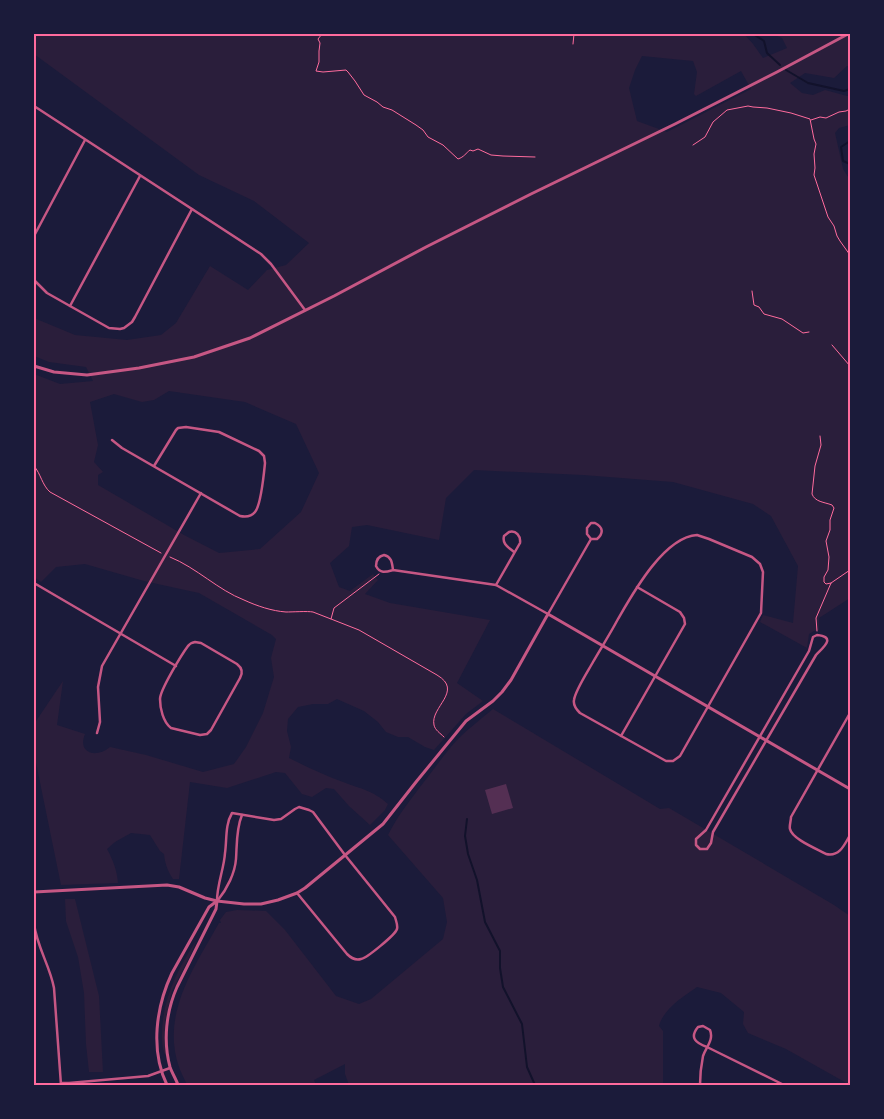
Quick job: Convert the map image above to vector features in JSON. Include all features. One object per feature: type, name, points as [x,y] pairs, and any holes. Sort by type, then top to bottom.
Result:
[{"type":"street","points":[[34,366],[54,372],[87,375],[139,368],[194,357],[250,338],[544,187],[675,124],[848,34]]},
{"type":"street","points":[[34,106],[261,254],[271,264],[305,310]]},
{"type":"street","points":[[34,236],[85,140]]},
{"type":"street","points":[[70,306],[140,176]]},
{"type":"street","points":[[34,280],[47,293],[109,328],[120,329],[128,325],[135,317],[192,209]]},
{"type":"street","points":[[112,440],[122,448],[240,516],[251,515],[258,505],[265,463],[264,456],[259,451],[219,432],[186,426],[178,428],[154,466]]},
{"type":"street","points":[[97,733],[100,722],[98,680],[102,666],[202,494]]},
{"type":"street","points":[[591,523],[595,523],[601,527],[602,534],[597,539],[591,539],[587,534],[587,528],[591,523]]},
{"type":"street","points":[[496,585],[520,543],[520,536],[515,532],[509,532],[504,536],[504,542],[514,552]]},
{"type":"street","points":[[691,536],[702,536],[752,557],[762,568],[762,605],[759,618],[680,756],[673,761],[661,759],[580,713],[574,706],[575,697],[603,646],[637,587],[648,572],[663,555],[681,540],[691,536]]},
{"type":"street","points":[[34,892],[172,885],[217,901],[261,904],[278,900],[297,892],[314,881],[384,824],[466,721],[502,692],[511,680],[591,539]]},
{"type":"street","points":[[393,570],[392,560],[387,556],[379,557],[376,561],[377,568],[383,572],[393,570],[496,585],[850,789]]},
{"type":"street","points":[[34,583],[176,666]]},
{"type":"street","points":[[621,736],[685,624],[684,618],[676,610],[637,587]]},
{"type":"street","points":[[817,635],[822,635],[826,638],[826,646],[816,655],[714,832],[709,846],[706,849],[700,849],[696,846],[696,839],[706,830],[809,651],[813,637],[817,635]]},
{"type":"street","points":[[195,642],[201,643],[237,664],[241,669],[242,675],[211,730],[204,735],[171,728],[164,720],[160,697],[176,666],[188,647],[195,642]]},
{"type":"street","points":[[850,713],[791,818],[790,829],[795,837],[831,855],[836,854],[843,848],[850,836]]},
{"type":"street","points":[[178,1085],[171,1068],[167,1020],[180,980],[197,950],[216,909],[217,891],[226,853],[228,819],[232,813],[277,820],[299,807],[313,812],[395,917],[396,931],[366,957],[356,960],[349,957],[297,892]]},
{"type":"street","points":[[167,1085],[158,1052],[157,1033],[164,992],[172,973],[209,906],[225,893],[236,862],[239,822],[242,815]]},
{"type":"street","points":[[34,924],[35,932],[53,980],[61,1084],[148,1076],[171,1068]]},
{"type":"street","points":[[700,1085],[704,1053],[707,1047],[711,1040],[712,1032],[703,1026],[698,1027],[694,1034],[694,1038],[698,1043],[707,1047],[784,1085]]},
{"type":"path","points":[[322,34],[318,39],[320,43],[320,62],[316,71],[346,70],[364,95],[423,130],[428,137],[443,144],[458,159],[466,155],[470,150],[478,149],[497,155],[536,157]]},
{"type":"path","points":[[573,44],[574,34]]},
{"type":"path","points":[[693,145],[705,136],[713,122],[722,114],[742,106],[760,107],[791,113],[810,120],[820,117],[826,118],[832,114],[850,109]]},
{"type":"path","points":[[810,120],[816,144],[814,175],[828,217],[834,226],[837,236],[850,255]]},
{"type":"path","points":[[752,291],[754,305],[759,307],[764,314],[782,319],[803,333],[809,332]]},
{"type":"path","points":[[832,345],[850,366]]},
{"type":"path","points":[[820,436],[821,445],[815,466],[812,494],[817,501],[832,504],[834,508],[826,541],[829,557],[828,570],[824,580],[826,584],[831,583],[850,570]]},
{"type":"path","points":[[34,466],[45,488],[50,492],[162,553]]},
{"type":"path","points":[[169,556],[244,600],[283,611],[312,611],[359,630],[437,675],[444,680],[447,687],[446,695],[435,716],[434,722],[436,730],[444,737]]},
{"type":"path","points":[[331,619],[334,608],[377,576],[380,571]]},
{"type":"path","points":[[817,635],[816,618],[831,583]]},
{"type":"shaded area","points":[[34,34],[744,34],[763,58],[787,48],[782,38],[772,34],[850,34],[850,67],[847,66],[834,78],[805,73],[790,83],[802,93],[813,95],[825,90],[847,96],[850,95],[850,125],[839,128],[835,133],[843,169],[850,180],[850,598],[819,618],[819,630],[809,634],[807,648],[760,622],[763,615],[793,623],[798,566],[771,516],[753,504],[673,482],[583,475],[474,470],[446,498],[439,540],[367,525],[352,527],[349,546],[330,563],[339,587],[350,591],[373,574],[378,580],[365,594],[390,603],[490,620],[457,683],[483,701],[466,714],[434,750],[408,737],[398,737],[386,732],[378,722],[364,711],[337,699],[328,704],[298,707],[288,719],[287,731],[291,747],[289,758],[329,777],[371,793],[388,804],[385,810],[370,825],[334,789],[326,788],[312,797],[302,794],[285,773],[276,772],[227,788],[190,782],[179,879],[173,879],[169,873],[164,854],[150,835],[131,833],[107,849],[117,874],[118,883],[61,885],[34,753],[34,724],[63,681],[57,725],[85,734],[84,746],[89,752],[99,753],[110,747],[146,755],[203,772],[234,764],[246,747],[263,713],[274,677],[271,658],[276,639],[199,593],[144,581],[85,564],[56,567],[41,582],[34,577],[34,374],[60,384],[93,381],[86,367],[49,362],[34,356],[34,318],[75,335],[127,340],[161,335],[176,323],[210,266],[248,290],[267,270],[286,265],[309,243],[254,201],[199,175],[34,54]],"holes":[[[642,56],[693,61],[697,72],[694,94],[696,96],[741,71],[751,89],[667,132],[637,121],[629,88]],[[169,391],[245,402],[296,424],[319,473],[301,512],[260,549],[219,553],[98,485],[98,475],[103,472],[94,462],[98,445],[90,402],[114,394],[142,402],[154,400]]]},
{"type":"shaded area","points":[[493,709],[660,809],[669,808],[850,916],[850,1085],[786,1049],[748,1033],[743,1024],[744,1012],[721,993],[697,987],[670,1008],[661,1020],[659,1026],[663,1031],[663,1085],[349,1085],[345,1074],[345,1064],[314,1080],[316,1085],[187,1085],[178,1064],[174,1045],[174,1026],[178,1008],[183,990],[191,973],[226,912],[237,910],[266,911],[285,930],[336,996],[359,1004],[371,999],[443,939],[447,922],[443,898],[388,835],[407,804],[448,751],[462,735]]},
{"type":"shaded area","points":[[65,899],[75,899],[99,996],[103,1072],[89,1072],[84,993],[78,957],[66,921]]},
{"type":"shaded area","points":[[196,941],[172,991],[165,1022],[166,1056],[162,1040],[163,1021],[168,997],[177,973]]},
{"type":"building","points":[[506,784],[513,808],[492,814],[485,790]]},
{"type":"waterway","points":[[753,34],[764,41],[767,53],[780,65]]},
{"type":"waterway","points":[[786,70],[808,83],[844,91],[850,89]]},
{"type":"waterway","points":[[850,141],[841,147],[843,161],[850,164]]},
{"type":"waterway","points":[[467,819],[465,836],[468,854],[477,880],[485,922],[500,951],[503,987],[522,1024],[527,1067],[535,1085]]}]
